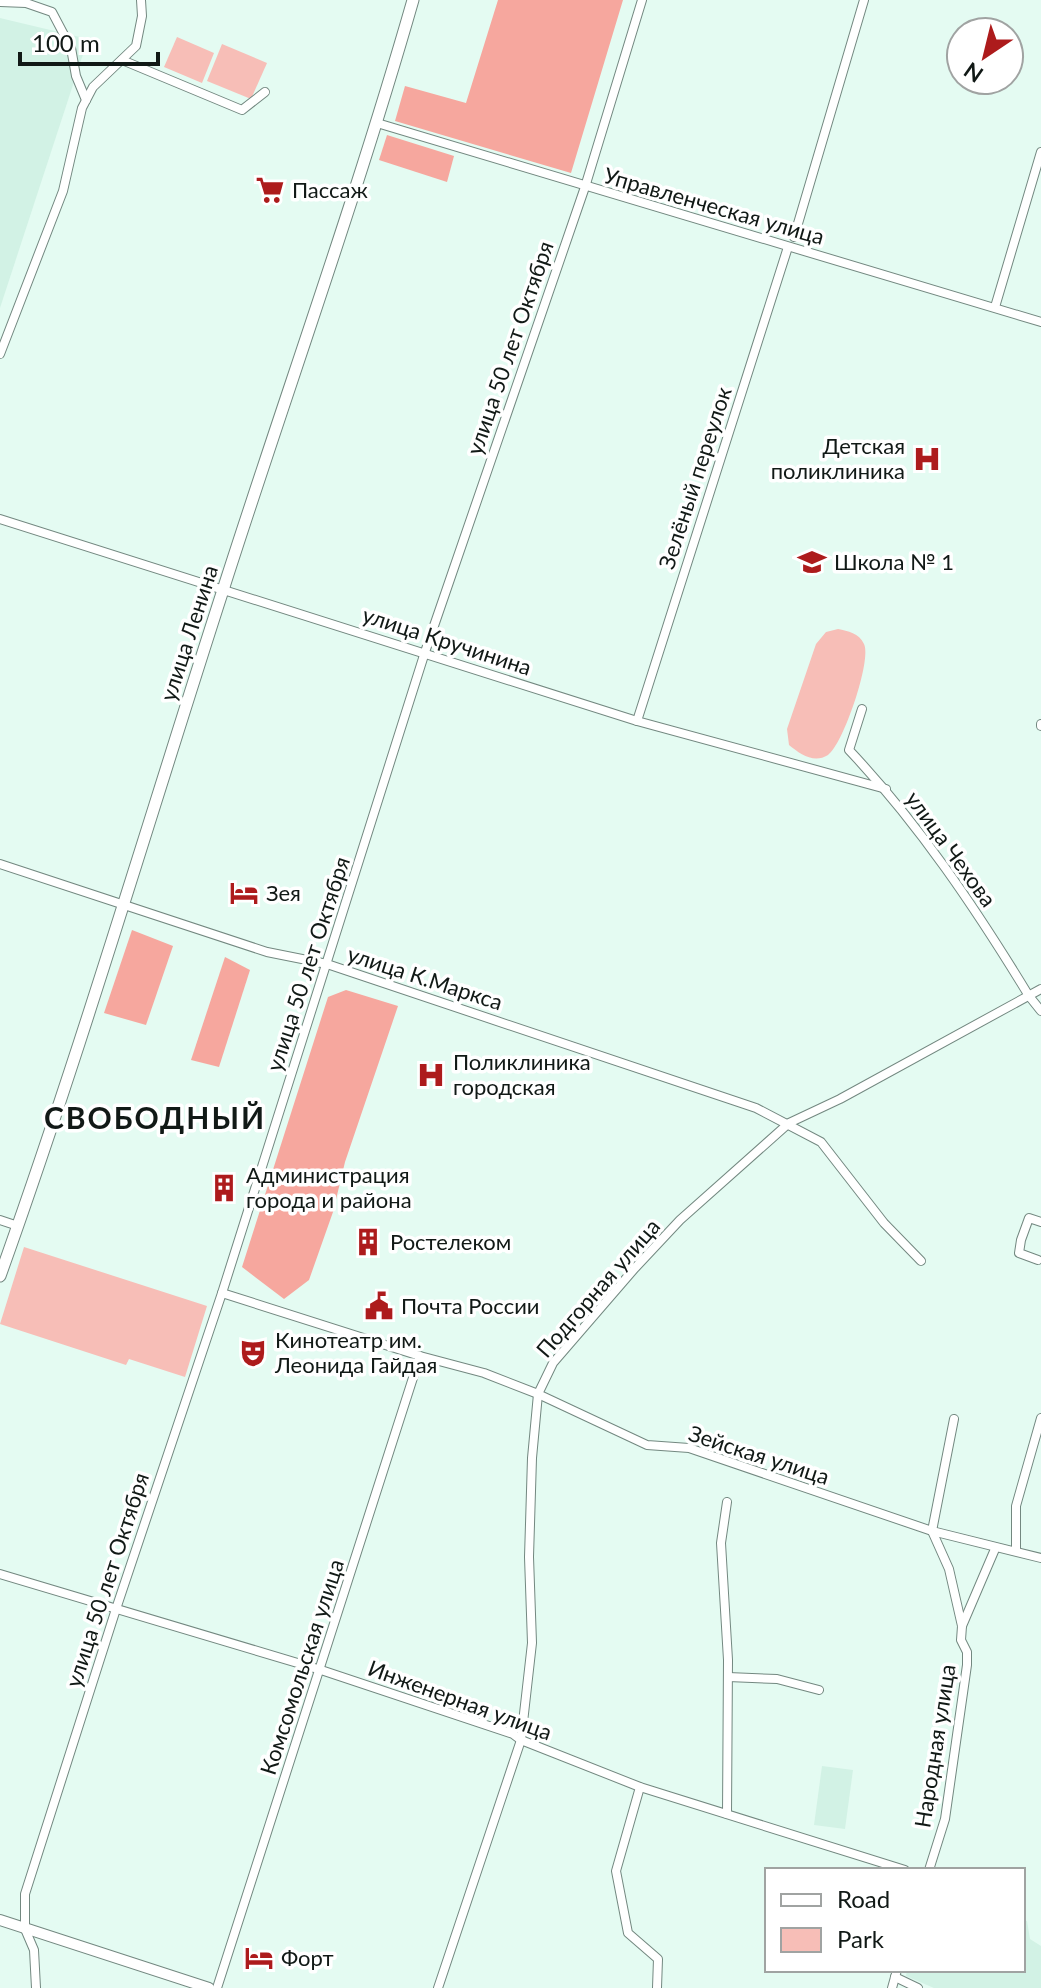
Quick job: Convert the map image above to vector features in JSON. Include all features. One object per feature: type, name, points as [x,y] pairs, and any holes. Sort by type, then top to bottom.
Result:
[{"type":"main road","name":"улица Ленина","points":[[0,1276],[125,904],[223,590],[377,123],[413,0]]},
{"type":"street","points":[[0,354],[63,191],[82,108],[93,87],[136,46],[142,16],[141,0]]},
{"type":"street","name":"улица 50 лет Октября","points":[[36,1988],[34,1950],[25,1929],[25,1894],[222,1293],[425,652],[585,187],[642,0]]},
{"type":"street","points":[[794,237],[864,0]]},
{"type":"street","points":[[0,2],[26,3],[52,12],[71,48],[76,76],[86,100]]},
{"type":"street","points":[[122,60],[242,110],[265,92]]},
{"type":"street","name":"Управленческая улица","points":[[377,123],[1041,322]]},
{"type":"street","points":[[995,307],[1041,152]]},
{"type":"street","name":"Зелёный переулок","points":[[637,721],[788,247]]},
{"type":"street","name":"улица Кручинина","points":[[0,519],[637,721],[886,789]]},
{"type":"street","name":"улица Чехова","points":[[862,709],[849,750],[886,789],[948,872],[1041,1011]]},
{"type":"street","name":"улица К.Маркса","points":[[0,864],[267,952],[327,964],[756,1108],[821,1142],[884,1223],[921,1261]]},
{"type":"street","name":"Подгорная улица","points":[[438,1988],[521,1740],[532,1643],[529,1557],[538,1394],[553,1363],[635,1268],[724,1178],[789,1123],[840,1099],[1041,989]]},
{"type":"street","points":[[1038,1260],[1019,1253],[1029,1218],[1041,1222]]},
{"type":"street","points":[[0,1220],[18,1226]]},
{"type":"street","name":"Зейская улица","points":[[222,1293],[420,1356],[484,1373],[538,1394],[647,1445],[689,1448],[932,1531],[1041,1558]]},
{"type":"street","name":"Комсомольская улица","points":[[217,1988],[420,1356]]},
{"type":"street","points":[[1016,1551],[1016,1506],[1041,1418]]},
{"type":"street","points":[[932,1531],[954,1419]]},
{"type":"street","points":[[727,1502],[721,1543],[728,1677],[727,1814]]},
{"type":"street","name":"Народная улица","points":[[930,1868],[945,1819],[967,1665],[949,1569],[932,1531]]},
{"type":"street","points":[[962,1626],[995,1549]]},
{"type":"street","name":"Инженерная улица","points":[[0,1574],[321,1670],[513,1734],[521,1740],[640,1787],[899,1868]]},
{"type":"street","points":[[728,1677],[777,1679],[819,1690]]},
{"type":"street","points":[[640,1787],[616,1871],[628,1933],[658,1959],[657,1988]]},
{"type":"street","points":[[0,1920],[209,1988]]},
{"type":"street","points":[[892,1988],[896,1974],[918,1988]]},
{"type":"shaded area","points":[[498,0],[623,0],[571,173],[395,121],[405,86],[466,103]]},
{"type":"shaded area","points":[[0,18],[88,39],[0,308]]},
{"type":"shaded area","points":[[387,135],[454,156],[447,182],[379,160]]},
{"type":"shaded area","points":[[132,930],[173,946],[146,1025],[104,1013]]},
{"type":"shaded area","points":[[225,957],[250,970],[219,1067],[191,1060]]},
{"type":"shaded area","points":[[346,990],[398,1006],[309,1280],[284,1299],[242,1267],[328,997]]},
{"type":"shaded area","points":[[822,1766],[853,1770],[845,1829],[814,1825]]},
{"type":"shaded area","points":[[1025,1920],[1030,1939],[1041,1946],[1041,1988],[934,1988],[906,1976],[907,1972],[1025,1972]]},
{"type":"green space","points":[[177,37],[214,53],[202,83],[164,67]]},
{"type":"green space","points":[[222,44],[267,63],[251,99],[207,81]]},
{"type":"green space","points":[[838,629],[853,633],[862,640],[864,667],[841,736],[828,755],[812,758],[789,745],[787,729],[816,644],[826,632]]},
{"type":"green space","points":[[24,1247],[207,1306],[185,1377],[129,1359],[126,1365],[0,1324]]},
{"type":"place","name":"Пассаж","points":[[270,190]]},
{"type":"place","name":"Детская поликлиника","points":[[927,459]]},
{"type":"place","name":"Школа № 1","points":[[812,562]]},
{"type":"place","name":"Зея","points":[[244,893]]},
{"type":"place","name":"Поликлиника городская","points":[[431,1075]]},
{"type":"place","name":"Администрация города и района","points":[[224,1188]]},
{"type":"place","name":"Ростелеком","points":[[368,1242]]},
{"type":"place","name":"Почта России","points":[[379,1306]]},
{"type":"place","name":"Кинотеатр им. Леонида Гайдая","points":[[253,1353]]},
{"type":"place","name":"Форт","points":[[259,1958]]},
{"type":"district","name":"СВОБОДНЫЙ","points":[[155,1119]]}]
